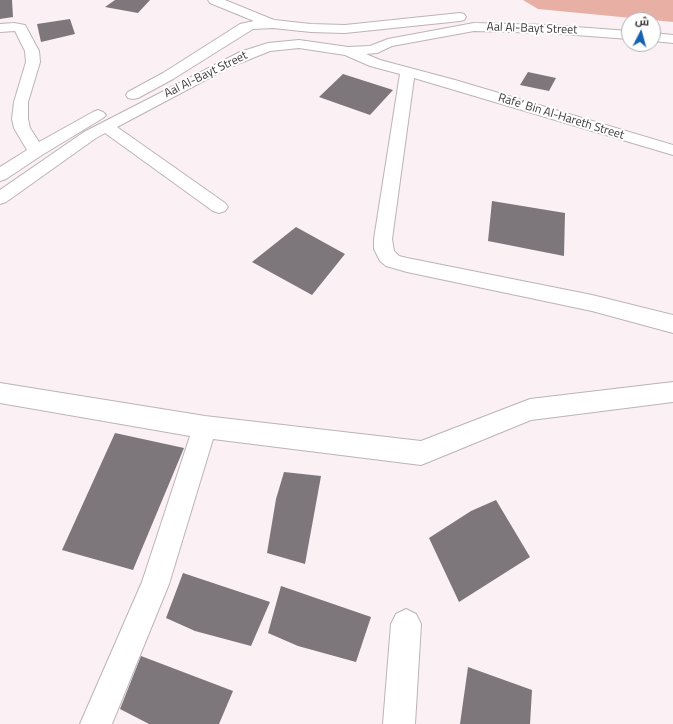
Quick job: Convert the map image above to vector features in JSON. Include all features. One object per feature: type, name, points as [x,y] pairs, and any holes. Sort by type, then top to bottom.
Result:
[{"type":"street","points":[[214,0],[239,9],[254,18],[273,24]]},
{"type":"street","points":[[239,9],[240,15],[236,32],[237,38],[242,44],[250,48],[261,50]]},
{"type":"street","name":"Aal Al-Bayt Street","points":[[120,102],[168,76],[236,32],[253,26],[273,24],[328,29],[360,28],[423,20],[503,16],[621,24]]},
{"type":"street","name":"Aal Al-Bayt Street","points":[[0,198],[84,139],[223,65],[261,50],[287,44],[299,44],[348,51],[372,50],[388,43],[474,27],[549,29],[621,34]]},
{"type":"street","points":[[0,28],[20,28],[32,51],[33,62],[21,102],[20,119],[22,128],[36,151]]},
{"type":"street","name":"Rafe' Bin Al-Hareth Street","points":[[360,28],[378,33],[404,60],[450,83],[673,150]]},
{"type":"street","points":[[661,29],[673,30]]},
{"type":"street","points":[[661,38],[673,39]]},
{"type":"street","name":"Rafe' Bin Al-Hareth Street","points":[[348,51],[364,60],[404,60]]},
{"type":"street","points":[[404,60],[383,239],[383,249],[387,256],[393,261],[407,265],[592,303],[673,324]]},
{"type":"street","points":[[0,175],[36,151],[107,110]]},
{"type":"street","points":[[106,127],[219,207]]},
{"type":"street","points":[[0,393],[205,427],[421,453],[530,410],[673,392]]},
{"type":"street","points":[[96,724],[155,584],[205,427]]},
{"type":"street","points":[[399,724],[406,624]]},
{"type":"shaded area","points":[[523,0],[673,0],[673,22],[661,21],[661,12],[621,12],[621,17],[538,9]]},
{"type":"building","points":[[0,0],[12,0],[13,17],[0,19]]},
{"type":"building","points":[[115,0],[150,0],[138,13],[105,7]]},
{"type":"building","points":[[70,19],[75,34],[41,42],[37,24]]},
{"type":"building","points":[[528,72],[556,78],[549,91],[520,85]]},
{"type":"building","points":[[343,74],[393,90],[370,115],[319,97]]},
{"type":"building","points":[[492,201],[565,213],[564,256],[488,241]]},
{"type":"building","points":[[296,227],[345,254],[312,295],[252,262]]},
{"type":"building","points":[[115,433],[184,448],[133,570],[62,550]]},
{"type":"building","points":[[284,472],[321,476],[305,564],[267,553],[276,499]]},
{"type":"building","points":[[496,500],[530,557],[459,602],[429,538],[471,511]]},
{"type":"building","points":[[183,573],[270,602],[251,646],[195,631],[166,618]]},
{"type":"building","points":[[281,586],[371,617],[356,662],[298,646],[268,633]]},
{"type":"building","points":[[141,656],[233,691],[219,724],[149,724],[120,709]]},
{"type":"building","points":[[468,667],[532,690],[530,724],[460,724]]}]
